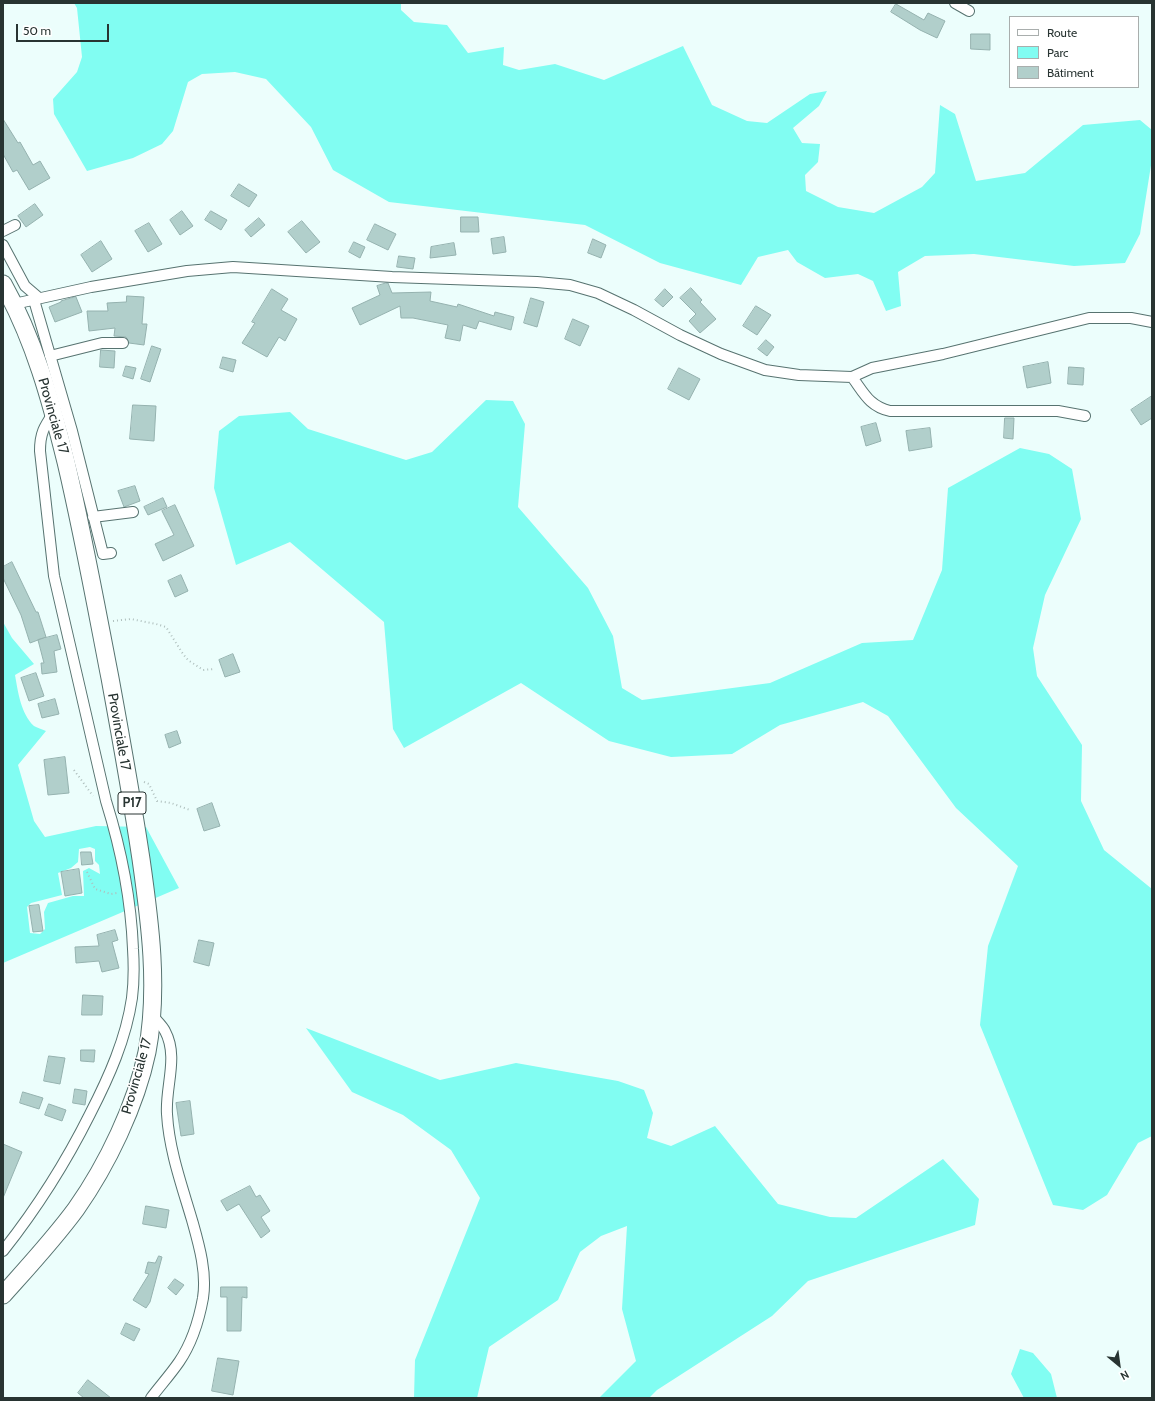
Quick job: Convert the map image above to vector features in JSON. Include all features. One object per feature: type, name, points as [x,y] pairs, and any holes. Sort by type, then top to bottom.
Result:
[{"type":"main road","name":"Provinciale 17","points":[[3,284],[14,304],[37,362],[54,412],[78,514],[128,780],[146,898],[152,977],[152,1015],[146,1053],[136,1089],[123,1125],[104,1163],[76,1209],[3,1295]]},
{"type":"street","points":[[955,3],[969,10]]},
{"type":"street","points":[[3,231],[15,225]]},
{"type":"street","points":[[3,245],[25,286],[36,299],[50,356],[72,431],[103,554],[111,553]]},
{"type":"street","points":[[14,304],[91,287],[187,271],[233,267],[392,277],[466,278],[537,282],[570,285],[598,292],[680,335],[721,354],[765,370],[799,375],[852,377],[872,368],[943,354],[1089,318],[1131,318],[1152,322]]},
{"type":"street","points":[[50,356],[102,343],[123,343]]},
{"type":"street","points":[[852,377],[869,400],[879,408],[890,411],[1058,411],[1085,416]]},
{"type":"street","points":[[3,1251],[21,1228],[70,1153],[116,1061],[128,1022],[134,969],[132,922],[126,876],[114,826],[106,801],[54,576],[40,451],[40,438],[45,425],[54,412]]},
{"type":"street","points":[[93,517],[133,512]]},
{"type":"street","points":[[150,1398],[179,1362],[196,1330],[203,1298],[204,1284],[198,1241],[178,1172],[168,1127],[167,1096],[172,1052],[170,1041],[165,1029],[152,1015]]},
{"type":"path","points":[[99,622],[124,621],[131,619],[166,627],[188,660],[203,670],[214,669]]},
{"type":"path","points":[[128,780],[149,784],[157,801],[171,803],[190,810]]},
{"type":"path","points":[[87,872],[95,889],[111,894],[128,892]]},
{"type":"green space","points":[[74,3],[401,3],[401,10],[414,22],[447,25],[468,53],[504,47],[503,65],[519,70],[555,64],[604,80],[683,46],[712,105],[747,121],[767,123],[810,94],[827,91],[819,106],[793,128],[802,143],[820,144],[818,162],[805,175],[806,191],[838,207],[874,213],[922,187],[935,173],[940,105],[955,114],[976,181],[1025,173],[1083,125],[1140,120],[1152,130],[1152,159],[1140,234],[1125,263],[1074,266],[974,254],[925,256],[898,272],[901,306],[886,311],[873,281],[858,274],[825,278],[797,262],[788,250],[758,257],[741,285],[660,263],[585,225],[389,202],[333,170],[311,127],[266,79],[235,72],[202,74],[188,82],[173,131],[162,144],[133,158],[87,171],[54,114],[53,99],[77,72],[82,57],[77,8]]},
{"type":"green space","points":[[486,400],[513,401],[525,424],[518,507],[588,588],[613,636],[622,688],[642,700],[770,683],[862,643],[913,640],[942,570],[948,488],[1020,448],[1049,454],[1072,469],[1081,519],[1045,595],[1033,648],[1037,676],[1082,745],[1081,801],[1104,850],[1152,889],[1152,1136],[1138,1143],[1107,1195],[1083,1210],[1053,1205],[980,1025],[988,946],[1018,866],[956,808],[888,716],[863,702],[780,725],[732,754],[671,757],[609,741],[521,683],[404,748],[393,729],[384,622],[290,542],[236,565],[214,488],[219,431],[239,416],[290,412],[308,429],[406,460],[432,452]]},
{"type":"green space","points":[[3,622],[12,638],[34,664],[15,675],[16,682],[26,715],[34,726],[46,731],[18,765],[34,821],[45,837],[96,826],[146,827],[179,888],[3,963]],"holes":[[[90,847],[95,849],[95,861],[99,865],[100,874],[89,868],[83,871],[84,896],[73,896],[48,903],[44,912],[45,929],[40,934],[30,933],[27,907],[31,903],[62,895],[58,873],[71,868],[78,862],[79,849]]]},
{"type":"green space","points":[[306,1028],[440,1080],[516,1063],[618,1081],[644,1090],[653,1113],[647,1138],[671,1146],[715,1126],[778,1204],[830,1217],[856,1218],[943,1159],[979,1199],[975,1225],[808,1281],[772,1316],[657,1390],[649,1398],[599,1398],[636,1361],[622,1309],[627,1226],[601,1236],[580,1252],[558,1300],[489,1347],[477,1398],[414,1398],[415,1360],[480,1198],[451,1150],[403,1115],[352,1092]]},
{"type":"green space","points":[[1020,1349],[1033,1353],[1051,1374],[1057,1398],[1024,1398],[1011,1374]]},
{"type":"building","points":[[896,4],[924,20],[928,13],[945,21],[937,38],[920,30],[891,12]]},
{"type":"building","points":[[971,34],[990,34],[990,50],[971,49]]},
{"type":"building","points":[[3,119],[18,143],[20,142],[33,165],[40,161],[50,178],[29,190],[17,170],[13,172],[3,154]]},
{"type":"building","points":[[239,184],[257,195],[249,207],[231,196]]},
{"type":"building","points":[[35,204],[43,215],[26,227],[18,216]]},
{"type":"building","points":[[182,211],[193,226],[180,235],[170,220]]},
{"type":"building","points":[[211,211],[227,220],[221,230],[205,220]]},
{"type":"building","points":[[461,217],[478,217],[479,232],[461,232]]},
{"type":"building","points":[[259,218],[265,225],[251,237],[245,230]]},
{"type":"building","points":[[302,221],[320,242],[306,253],[288,232]]},
{"type":"building","points":[[149,223],[162,244],[148,252],[135,231]]},
{"type":"building","points":[[375,224],[396,234],[388,250],[367,240]]},
{"type":"building","points":[[504,237],[506,252],[493,254],[491,239]]},
{"type":"building","points":[[593,239],[606,245],[601,258],[588,253]]},
{"type":"building","points":[[101,241],[112,259],[92,272],[81,255]]},
{"type":"building","points":[[354,242],[365,247],[360,258],[349,252]]},
{"type":"building","points":[[454,243],[456,255],[430,258],[431,247]]},
{"type":"building","points":[[399,256],[415,258],[413,269],[397,267]]},
{"type":"building","points":[[388,283],[392,293],[431,292],[430,301],[457,307],[458,304],[494,316],[495,312],[514,317],[511,330],[479,321],[476,329],[463,325],[460,341],[445,338],[448,325],[413,318],[401,318],[400,306],[360,325],[352,308],[380,295],[377,286]]},
{"type":"building","points":[[691,288],[702,300],[700,302],[716,319],[700,333],[689,321],[696,314],[680,298]]},
{"type":"building","points":[[272,289],[288,299],[281,310],[297,319],[285,341],[279,337],[267,357],[242,343],[255,323],[252,322]]},
{"type":"building","points":[[665,289],[673,297],[663,307],[655,300]]},
{"type":"building","points":[[127,296],[144,297],[142,324],[147,324],[144,345],[129,343],[126,337],[114,336],[115,328],[89,331],[87,311],[108,311],[107,303],[126,302]]},
{"type":"building","points":[[76,297],[82,312],[55,322],[49,307],[61,301]]},
{"type":"building","points":[[531,298],[544,302],[537,327],[524,323]]},
{"type":"building","points":[[756,306],[771,315],[757,335],[743,326]]},
{"type":"building","points":[[573,319],[589,326],[580,346],[565,339]]},
{"type":"building","points":[[766,340],[774,347],[767,356],[758,349]]},
{"type":"building","points":[[152,346],[161,349],[150,382],[141,379]]},
{"type":"building","points":[[101,350],[115,351],[114,368],[100,367]]},
{"type":"building","points":[[223,357],[236,360],[233,372],[220,368]]},
{"type":"building","points":[[1048,362],[1051,383],[1027,388],[1023,367]]},
{"type":"building","points":[[126,366],[136,368],[133,379],[123,376]]},
{"type":"building","points":[[1069,367],[1084,368],[1083,385],[1068,384]]},
{"type":"building","points":[[679,368],[700,379],[689,400],[668,389]]},
{"type":"building","points":[[1152,396],[1152,418],[1141,425],[1131,410]]},
{"type":"building","points":[[133,405],[156,406],[154,441],[130,439]]},
{"type":"building","points":[[1005,418],[1014,418],[1013,439],[1004,438]]},
{"type":"building","points":[[876,423],[881,441],[866,446],[861,427]]},
{"type":"building","points":[[930,428],[932,447],[909,451],[906,431]]},
{"type":"building","points":[[135,486],[140,501],[124,507],[118,491]]},
{"type":"building","points":[[163,498],[167,507],[148,515],[144,507]]},
{"type":"building","points":[[175,505],[194,546],[163,561],[155,544],[174,535],[162,511]]},
{"type":"building","points":[[12,562],[36,612],[38,612],[46,637],[30,643],[21,615],[3,578],[3,567]]},
{"type":"building","points":[[181,575],[188,591],[175,597],[168,581]]},
{"type":"building","points":[[57,635],[61,649],[54,651],[57,672],[42,674],[41,663],[44,663],[38,640]]},
{"type":"building","points":[[233,654],[240,672],[225,677],[219,660]]},
{"type":"building","points":[[36,673],[44,696],[29,701],[21,678]]},
{"type":"building","points":[[55,699],[59,714],[42,718],[38,704]]},
{"type":"building","points":[[177,731],[181,743],[169,748],[165,735]]},
{"type":"building","points":[[65,757],[69,793],[48,795],[44,760]]},
{"type":"building","points":[[212,803],[220,826],[204,831],[197,809]]},
{"type":"building","points":[[81,852],[91,852],[93,864],[82,865]]},
{"type":"building","points":[[79,869],[82,893],[65,896],[61,872]]},
{"type":"building","points":[[39,905],[43,931],[33,932],[29,906]]},
{"type":"building","points":[[115,930],[118,940],[112,942],[119,968],[102,972],[99,961],[76,963],[75,947],[99,946],[97,935]]},
{"type":"building","points":[[199,940],[214,943],[209,966],[194,962]]},
{"type":"building","points":[[83,995],[103,996],[102,1015],[82,1015]]},
{"type":"building","points":[[81,1050],[95,1050],[94,1062],[81,1061]]},
{"type":"building","points":[[49,1056],[65,1058],[60,1084],[44,1081]]},
{"type":"building","points":[[75,1089],[87,1091],[85,1105],[73,1103]]},
{"type":"building","points":[[23,1092],[43,1098],[39,1109],[20,1103]]},
{"type":"building","points":[[190,1101],[194,1134],[181,1136],[176,1103]]},
{"type":"building","points":[[49,1104],[66,1110],[62,1121],[45,1115]]},
{"type":"building","points":[[3,1144],[22,1152],[3,1198]]},
{"type":"building","points":[[250,1186],[256,1197],[260,1195],[270,1211],[261,1217],[270,1231],[261,1238],[239,1204],[227,1211],[221,1201]]},
{"type":"building","points":[[146,1206],[169,1210],[166,1228],[143,1224]]},
{"type":"building","points":[[159,1256],[162,1257],[150,1302],[146,1308],[133,1300],[149,1274],[145,1273],[148,1262],[155,1263]]},
{"type":"building","points":[[175,1279],[184,1285],[176,1295],[168,1288]]},
{"type":"building","points":[[221,1287],[247,1287],[247,1298],[242,1297],[241,1331],[227,1331],[227,1297],[221,1297]]},
{"type":"building","points":[[126,1323],[140,1329],[134,1341],[121,1334]]},
{"type":"building","points":[[218,1358],[239,1361],[233,1395],[212,1391]]},
{"type":"building","points":[[88,1380],[111,1398],[84,1398],[78,1393]]}]
